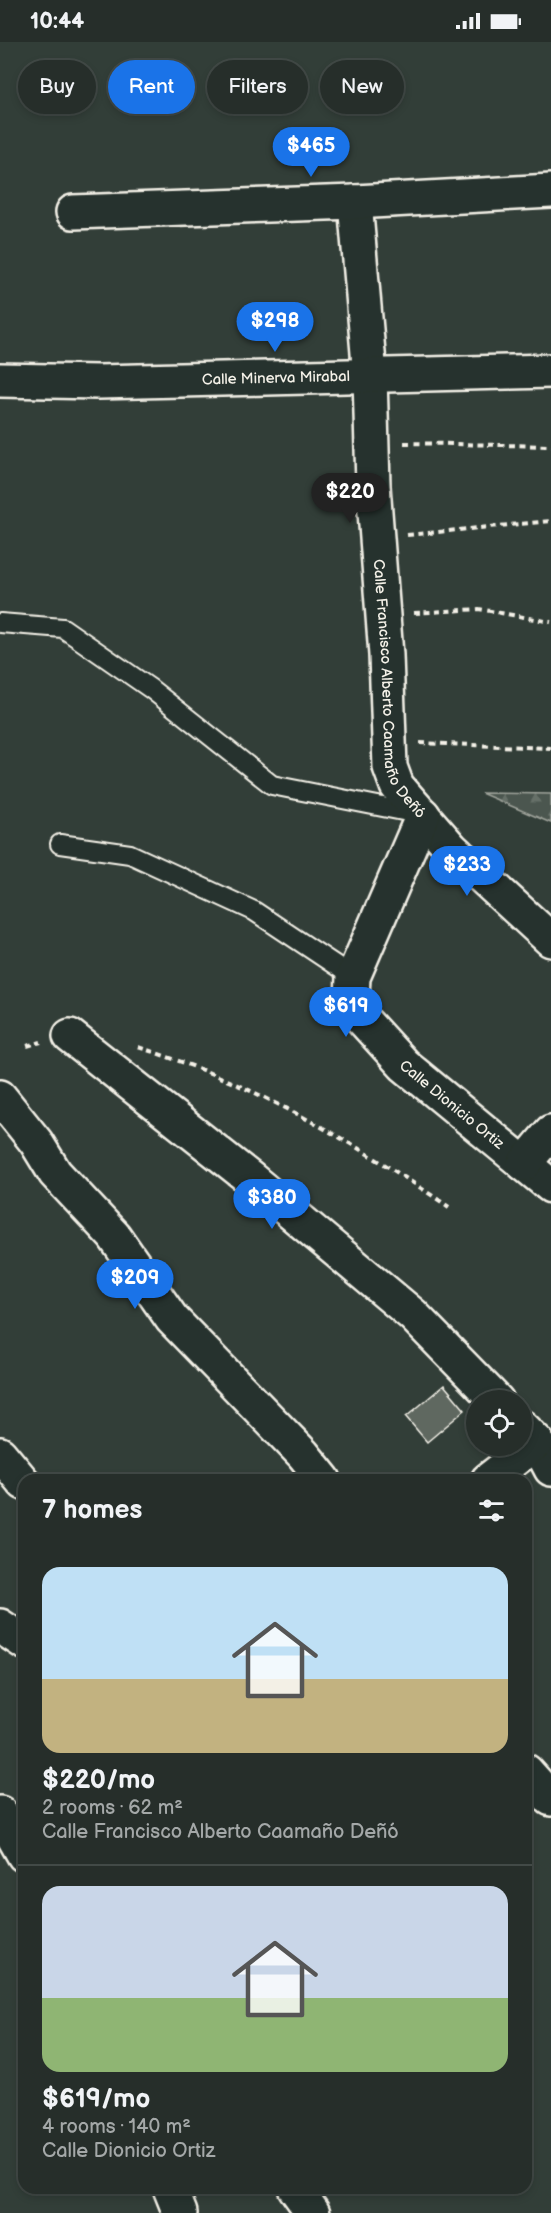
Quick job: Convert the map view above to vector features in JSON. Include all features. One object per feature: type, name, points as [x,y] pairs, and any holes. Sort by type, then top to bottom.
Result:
[{"type":"street","points":[[73,212],[355,202],[551,191]]},
{"type":"street","name":"Calle Francisco Alberto Caamaño Deñó","points":[[355,202],[370,376],[376,537],[383,616],[390,767],[397,786],[452,849],[551,940]]},
{"type":"street","name":"Calle Minerva Mirabal","points":[[0,380],[98,382],[551,371]]},
{"type":"street","points":[[352,977],[423,815]]},
{"type":"street","name":"Calle Dionicio Ortiz","points":[[352,977],[352,998],[363,1020],[404,1065],[551,1186]]},
{"type":"street","points":[[70,1035],[251,1179],[404,1308],[486,1390]]},
{"type":"street","points":[[0,1097],[36,1142],[55,1173],[114,1236],[172,1319],[303,1454],[319,1474]]},
{"type":"street","points":[[524,1164],[551,1132]]},
{"type":"street","points":[[497,1474],[537,1446]]},
{"type":"street","points":[[0,1454],[18,1476]]},
{"type":"street","points":[[0,1626],[18,1638]]},
{"type":"street","points":[[532,1778],[551,1799]]},
{"type":"street","points":[[0,1813],[18,1844]]},
{"type":"street","points":[[172,2194],[180,2213]]},
{"type":"street","points":[[299,2194],[313,2213]]},
{"type":"lane","points":[[0,623],[63,628],[151,689],[272,784],[423,815]]},
{"type":"lane","points":[[60,844],[130,854],[254,910],[352,977]]},
{"type":"path","points":[[373,444],[551,446]]},
{"type":"path","points":[[376,537],[551,521]]},
{"type":"path","points":[[383,616],[478,609],[551,622]]},
{"type":"path","points":[[389,742],[551,747]]},
{"type":"path","points":[[27,1046],[70,1035]]},
{"type":"path","points":[[129,1044],[191,1064],[301,1114],[377,1157],[449,1207]]},
{"type":"green space","points":[[481,793],[551,794],[551,823]]},
{"type":"building","points":[[444,1385],[465,1410],[427,1442],[406,1417]]}]
